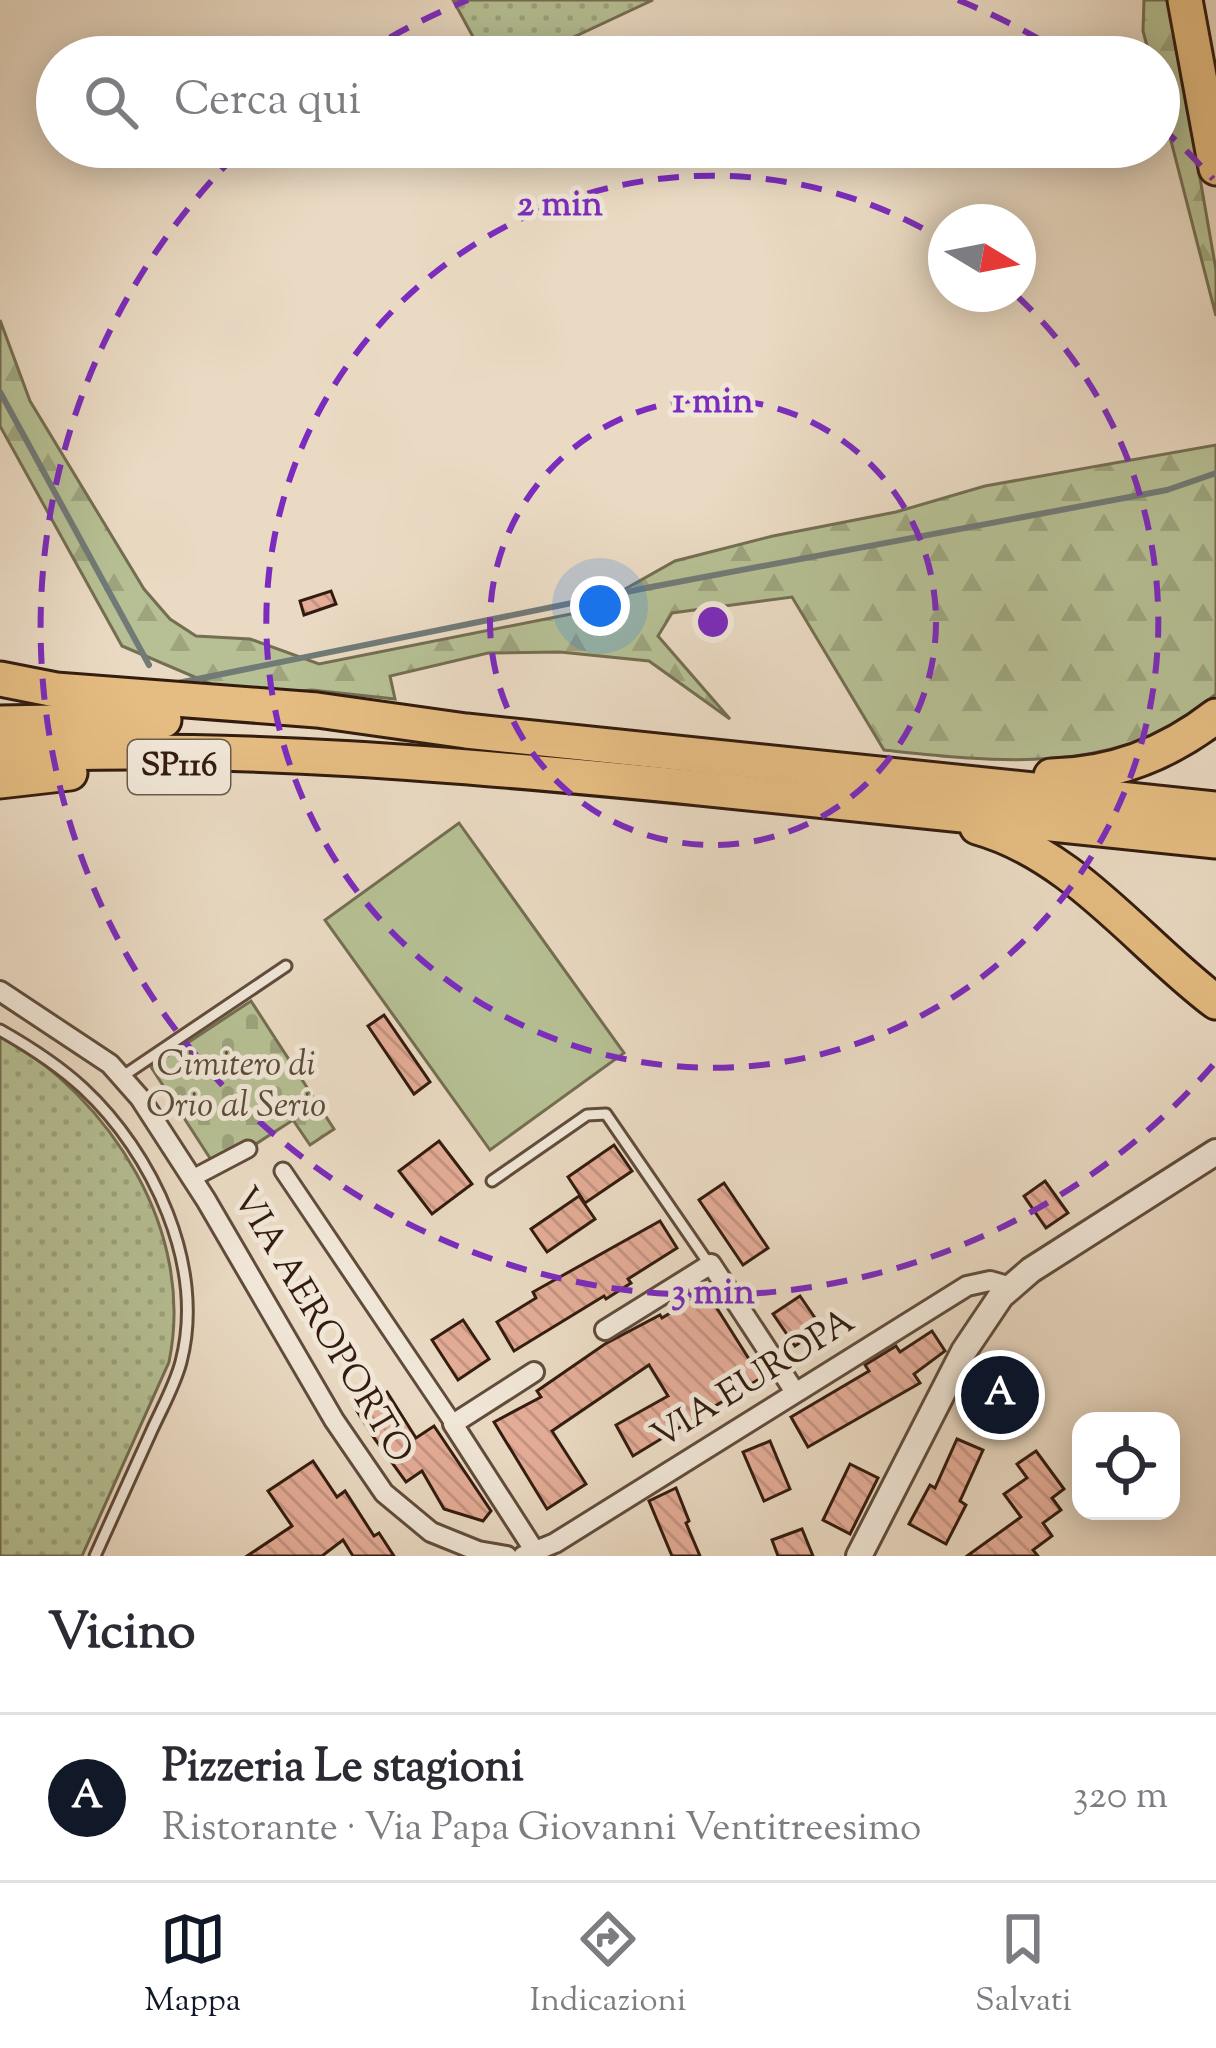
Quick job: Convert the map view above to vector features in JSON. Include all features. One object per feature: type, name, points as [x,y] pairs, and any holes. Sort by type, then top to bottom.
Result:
[{"type":"highway","points":[[1185,0],[1216,168]]},
{"type":"highway","points":[[1199,0],[1216,105]]},
{"type":"highway","points":[[0,680],[130,698],[317,710],[466,731],[1216,809]]},
{"type":"highway","points":[[805,766],[888,762],[1019,775],[1079,775],[1112,770],[1152,755],[1189,737],[1216,716]]},
{"type":"highway","points":[[0,723],[233,721],[466,731]]},
{"type":"highway","points":[[0,755],[118,750],[358,758],[1216,841]]},
{"type":"highway","name":"SP116","points":[[0,781],[76,772],[358,758]]},
{"type":"highway","points":[[918,810],[987,830],[1065,872],[1216,1002]]},
{"type":"street","name":"VIA AEROPORTO","points":[[0,992],[90,1049],[123,1076],[191,1178],[334,1420],[384,1493],[431,1532],[478,1551],[507,1556]]},
{"type":"street","points":[[191,1178],[248,1149]]},
{"type":"street","points":[[859,1556],[980,1324],[1010,1287],[1216,1152]]},
{"type":"street","points":[[283,1171],[453,1423],[529,1555]]},
{"type":"street","points":[[605,1330],[710,1264],[795,1392]]},
{"type":"street","name":"VIA EUROPA","points":[[529,1555],[967,1286],[990,1281],[1010,1287]]},
{"type":"street","points":[[453,1423],[534,1372]]},
{"type":"lane","points":[[123,1076],[286,966]]},
{"type":"lane","points":[[0,1030],[50,1059],[114,1123],[166,1210],[186,1279],[189,1315],[181,1366],[94,1556]]},
{"type":"lane","points":[[492,1181],[587,1115],[606,1114],[710,1264]]},
{"type":"green space","points":[[453,0],[653,0],[576,36],[473,36]]},
{"type":"green space","points":[[1144,0],[1169,0],[1175,36],[1144,36]]},
{"type":"green space","points":[[1180,63],[1216,270],[1216,316],[1178,168]]},
{"type":"green space","points":[[0,320],[30,401],[144,589],[170,619],[196,636],[250,639],[319,664],[586,611],[675,561],[773,536],[896,512],[985,486],[1216,445],[1216,694],[1170,727],[1101,751],[1029,760],[884,750],[792,597],[672,613],[658,636],[730,719],[649,661],[560,652],[488,653],[390,676],[395,699],[218,687],[122,646],[0,426]]},
{"type":"green space","points":[[459,823],[624,1053],[490,1150],[325,920]]},
{"type":"green space","name":"Cimitero di Orio al Serio","points":[[251,1001],[334,1129],[310,1145],[293,1120],[217,1169],[151,1067]]},
{"type":"green space","points":[[0,1034],[77,1094],[109,1132],[157,1218],[170,1265],[174,1313],[169,1362],[82,1556],[0,1556]]},
{"type":"building","points":[[331,591],[336,604],[304,615],[300,601]]},
{"type":"building","points":[[384,1015],[430,1082],[414,1094],[368,1026]]},
{"type":"building","points":[[439,1141],[472,1184],[432,1214],[399,1171]]},
{"type":"building","points":[[614,1145],[632,1171],[585,1203],[568,1177]]},
{"type":"building","points":[[1045,1181],[1068,1213],[1046,1228],[1024,1196]]},
{"type":"building","points":[[724,1183],[768,1248],[743,1265],[699,1200]]},
{"type":"building","points":[[579,1196],[595,1219],[547,1252],[531,1229]]},
{"type":"building","points":[[660,1221],[677,1248],[606,1299],[514,1351],[497,1322],[536,1298],[533,1292]]},
{"type":"building","points":[[706,1291],[761,1378],[633,1456],[616,1425],[668,1396],[649,1365],[552,1431],[586,1484],[547,1509],[494,1422],[541,1397],[537,1391],[605,1344]]},
{"type":"building","points":[[800,1296],[822,1328],[795,1346],[773,1314]]},
{"type":"building","points":[[463,1320],[489,1359],[458,1380],[432,1340]]},
{"type":"building","points":[[932,1331],[945,1351],[914,1374],[920,1383],[808,1447],[791,1417],[869,1371],[865,1365],[896,1346],[900,1352]]},
{"type":"building","points":[[992,1364],[1030,1384],[1007,1426],[970,1406]]},
{"type":"building","points":[[387,1392],[416,1438],[434,1426],[491,1511],[483,1521],[444,1509],[422,1471],[406,1482],[357,1411]]},
{"type":"building","points":[[957,1439],[983,1450],[960,1501],[966,1505],[946,1544],[909,1524],[930,1485],[935,1488]]},
{"type":"building","points":[[770,1441],[790,1489],[764,1501],[743,1452]]},
{"type":"building","points":[[1036,1451],[1064,1489],[1052,1498],[1061,1510],[1043,1523],[1052,1536],[1033,1550],[1038,1556],[967,1556],[1021,1517],[1004,1494],[1027,1478],[1017,1464]]},
{"type":"building","points":[[313,1461],[337,1497],[345,1491],[374,1536],[379,1533],[394,1556],[353,1556],[343,1540],[322,1556],[247,1556],[292,1526],[268,1491]]},
{"type":"building","points":[[850,1464],[878,1478],[850,1534],[823,1520]]},
{"type":"building","points":[[676,1488],[700,1556],[672,1556],[649,1501]]},
{"type":"building","points":[[802,1529],[813,1556],[778,1556],[772,1540]]},
{"type":"waterway","points":[[0,392],[149,665]]},
{"type":"waterway","points":[[173,684],[646,588],[1167,490],[1216,473]]},
{"type":"place","name":"Pizzeria Le stagioni","points":[[1000,1395]]}]
